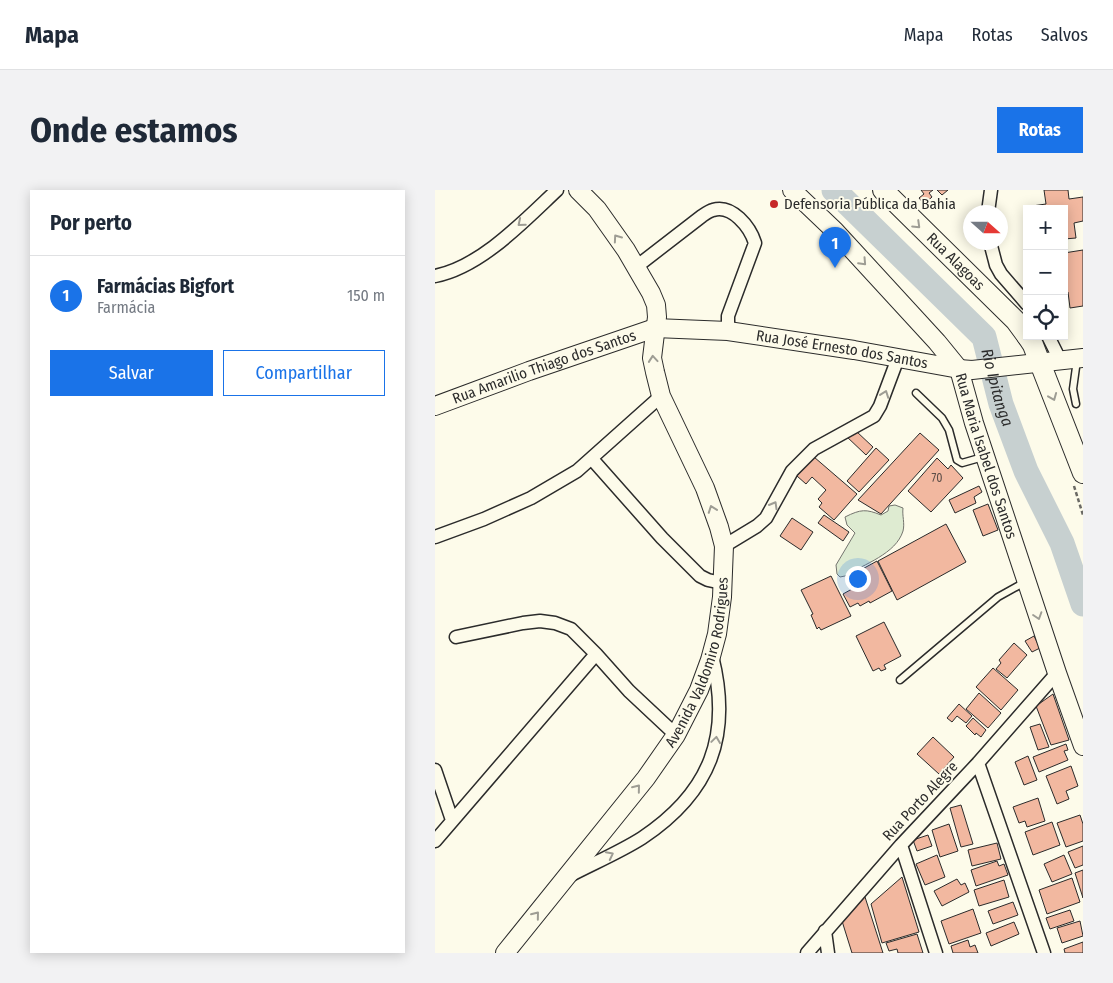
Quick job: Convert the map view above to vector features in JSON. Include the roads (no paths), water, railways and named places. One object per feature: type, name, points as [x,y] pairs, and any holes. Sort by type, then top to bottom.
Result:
[{"type":"main road","name":"Avenida Valdomiro Rodrigues","points":[[505,953],[646,778],[676,735],[699,690],[712,656],[717,634],[723,583],[724,546],[719,527],[705,488],[661,396],[653,358],[657,317],[655,306],[646,282],[597,209],[578,190]]},
{"type":"main road","name":"Rua Maria Isabel dos Santos","points":[[791,190],[835,232],[965,370],[973,424],[1083,746]]},
{"type":"main road","name":"Rua Alagoas","points":[[883,190],[1016,321],[1023,331]]},
{"type":"main road","name":"Rua José Ernesto dos Santos","points":[[655,328],[727,331],[854,350],[965,370],[1073,359]]},
{"type":"main road","name":"Rua Amarilio Thiago dos Santos","points":[[435,406],[529,370],[655,328]]},
{"type":"main road","name":"Rua Alagoas","points":[[1030,340],[1033,345],[1030,364],[1083,473]]},
{"type":"street","points":[[435,276],[474,260],[524,221],[557,190]]},
{"type":"street","points":[[989,205],[991,190]]},
{"type":"street","points":[[636,267],[702,216],[713,210],[724,209],[734,214],[752,234],[755,243],[728,316],[727,331]]},
{"type":"street","points":[[992,250],[996,265],[1001,274],[1023,299]]},
{"type":"street","points":[[1052,340],[1073,359]]},
{"type":"street","points":[[724,546],[757,526],[766,518],[793,471],[814,449],[874,416],[880,406],[898,358]]},
{"type":"street","points":[[435,536],[484,519],[531,498],[577,471],[661,396]]},
{"type":"street","points":[[592,459],[662,538],[700,576],[723,583]]},
{"type":"street","points":[[457,637],[540,621],[555,623],[571,629],[629,691],[676,735]]},
{"type":"street","points":[[435,841],[596,654]]},
{"type":"street","points":[[566,877],[641,839],[667,820],[691,795],[705,774],[714,750],[720,714],[716,673],[712,656]]},
{"type":"street","name":"Rua Porto Alegre","points":[[807,953],[825,930],[1057,672]]},
{"type":"street","points":[[978,762],[1044,953]]},
{"type":"street","points":[[435,770],[452,820]]},
{"type":"street","points":[[901,845],[936,953]]},
{"type":"street","points":[[825,930],[829,953]]},
{"type":"lane","points":[[1073,359],[1073,389],[1076,404]]},
{"type":"lane","points":[[916,393],[942,418],[949,430],[957,460],[962,463],[985,456]]},
{"type":"lane","points":[[900,680],[998,597],[1026,581]]},
{"type":"waterway","name":"Rio Ipitanga","points":[[834,190],[984,337],[1001,404],[1026,471],[1062,543],[1083,604]]},
{"type":"place","name":"Defensoria Pública da Bahia","points":[[774,204]]},
{"type":"place","name":"Farmácias Bigfort","points":[[835,268]]}]
